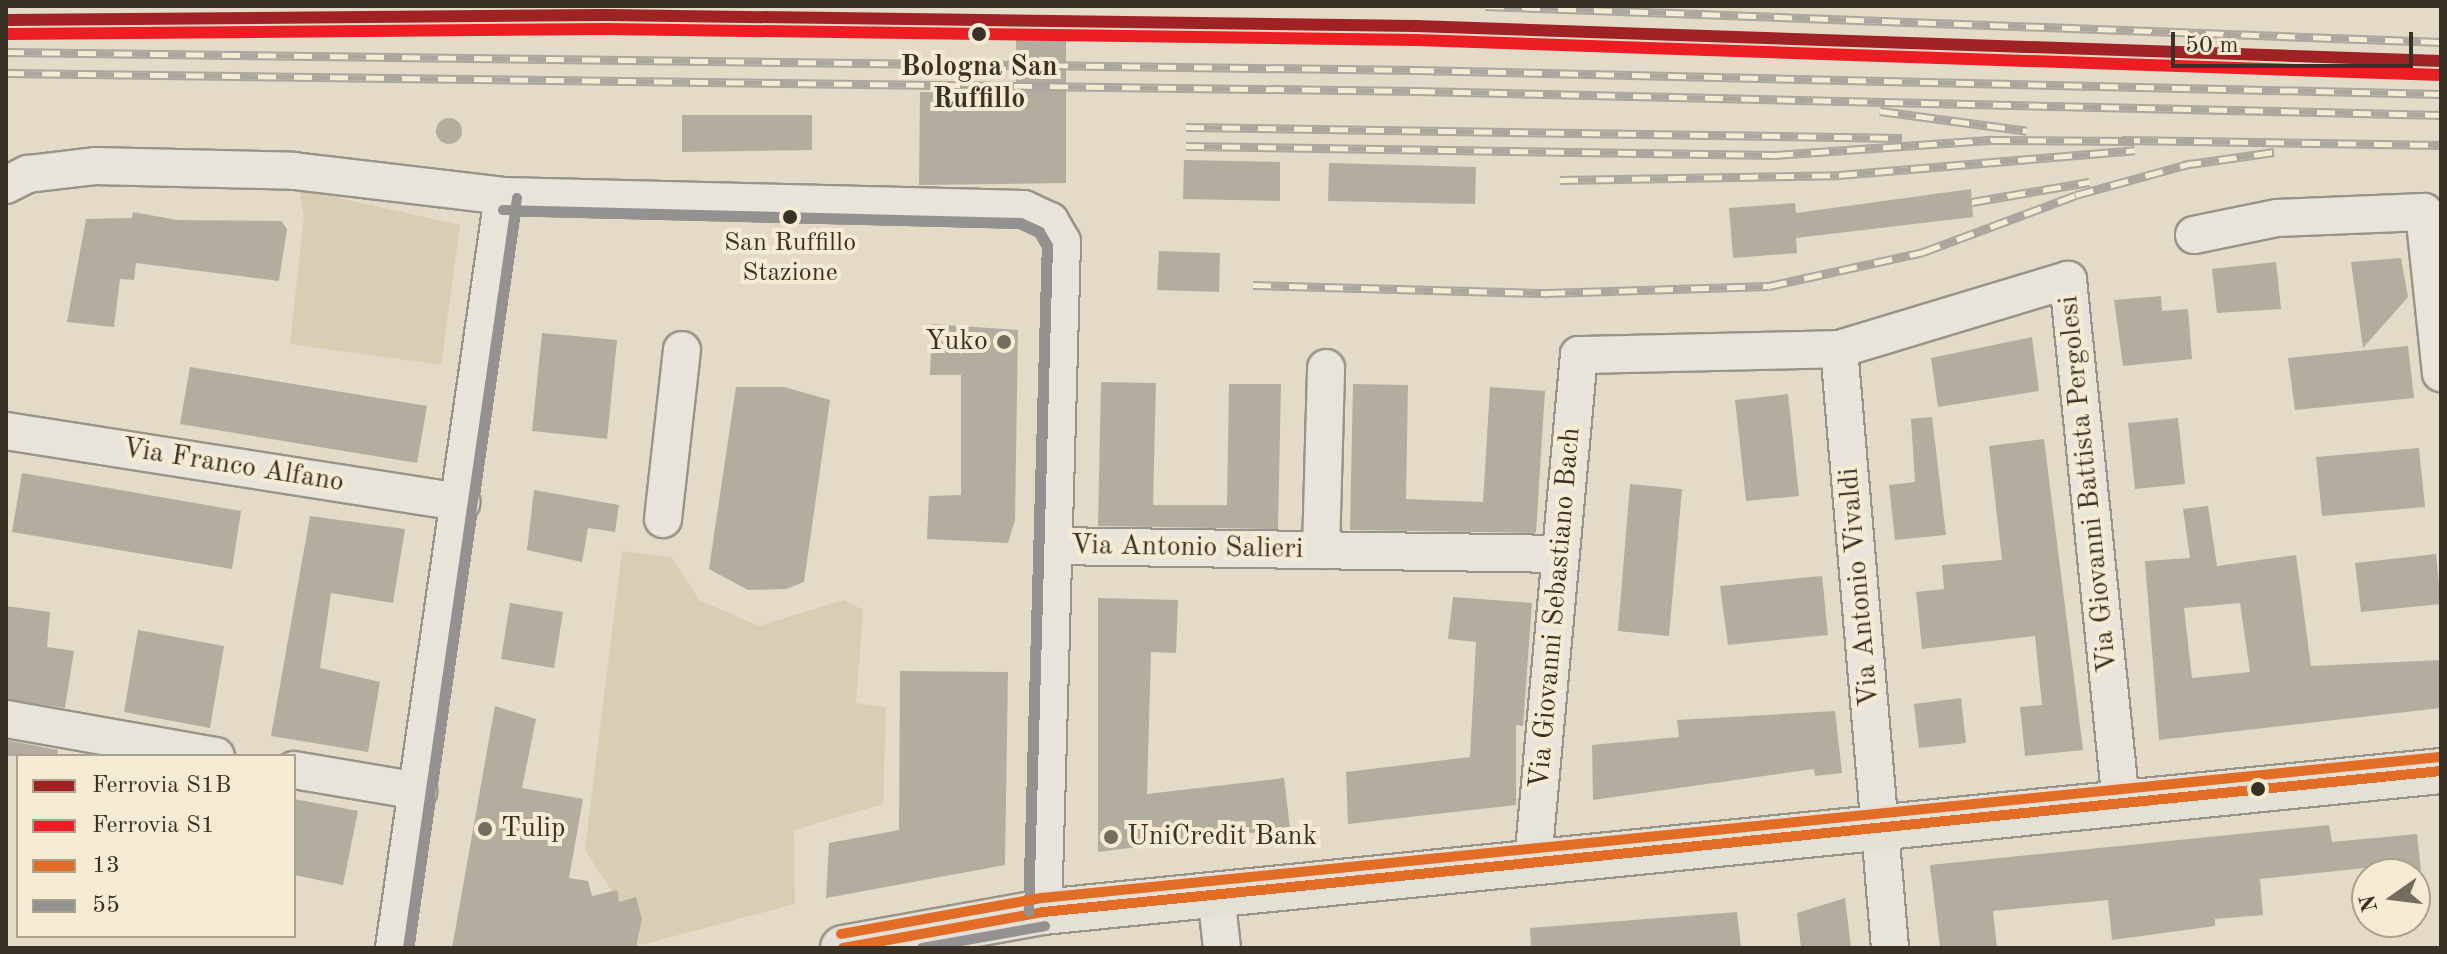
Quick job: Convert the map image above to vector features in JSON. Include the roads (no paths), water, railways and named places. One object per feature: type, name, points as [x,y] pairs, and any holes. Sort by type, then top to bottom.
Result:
[{"type":"main road","points":[[843,948],[1043,912],[1881,825],[2441,771]]},
{"type":"street","points":[[6,185],[28,174],[95,166],[294,171],[503,196],[1024,209],[1050,221],[1062,242],[1043,912]]},
{"type":"street","points":[[394,948],[503,196]]},
{"type":"street","points":[[2194,235],[2277,218],[2424,212],[2441,373]]},
{"type":"street","name":"Via Giovanni Battista Pergolesi","points":[[1579,355],[1839,349],[2068,280],[2121,804]]},
{"type":"street","name":"Via Antonio Vivaldi","points":[[1839,349],[1890,948]]},
{"type":"street","points":[[663,519],[682,350]]},
{"type":"street","name":"Via Giovanni Sebastiano Bach","points":[[1533,861],[1579,355]]},
{"type":"street","name":"Via Antonio Salieri","points":[[1321,550],[1326,368]]},
{"type":"street","name":"Via Franco Alfano","points":[[6,431],[461,502]]},
{"type":"street","name":"Via Antonio Salieri","points":[[1054,546],[1561,554]]},
{"type":"street","points":[[6,719],[205,754]]},
{"type":"street","points":[[296,770],[418,791]]},
{"type":"street","points":[[1216,894],[1222,948]]},
{"type":"railway","points":[[1486,6],[2441,42]]},
{"type":"railway","points":[[6,52],[1416,70],[2441,94]]},
{"type":"railway","points":[[6,73],[1417,91],[2441,115]]},
{"type":"railway","points":[[1880,111],[2027,131]]},
{"type":"railway","points":[[1186,127],[1902,138]]},
{"type":"railway","points":[[1186,146],[1775,155],[1992,140],[2134,141]]},
{"type":"railway","points":[[2122,140],[2441,145]]},
{"type":"railway","points":[[1560,180],[1839,175],[2135,150]]},
{"type":"railway","points":[[2183,165],[2274,152]]},
{"type":"railway","points":[[1253,285],[1547,293],[1769,286],[1923,252],[2076,195],[2192,163]]},
{"type":"railway","points":[[1972,202],[2089,182]]},
{"type":"rail line","name":"S1B","points":[[6,20],[606,15],[1416,26],[2441,61]]},
{"type":"rail line","name":"S1","points":[[6,34],[606,29],[1416,40],[2441,75]]},
{"type":"place","name":"Bologna San Ruffillo","points":[[979,34]]},
{"type":"place","name":"San Ruffillo Stazione","points":[[790,217]]},
{"type":"place","name":"Yuko","points":[[1004,342]]},
{"type":"place","name":"Tulip","points":[[485,829]]},
{"type":"place","name":"UniCredit Bank","points":[[1111,837]]}]
